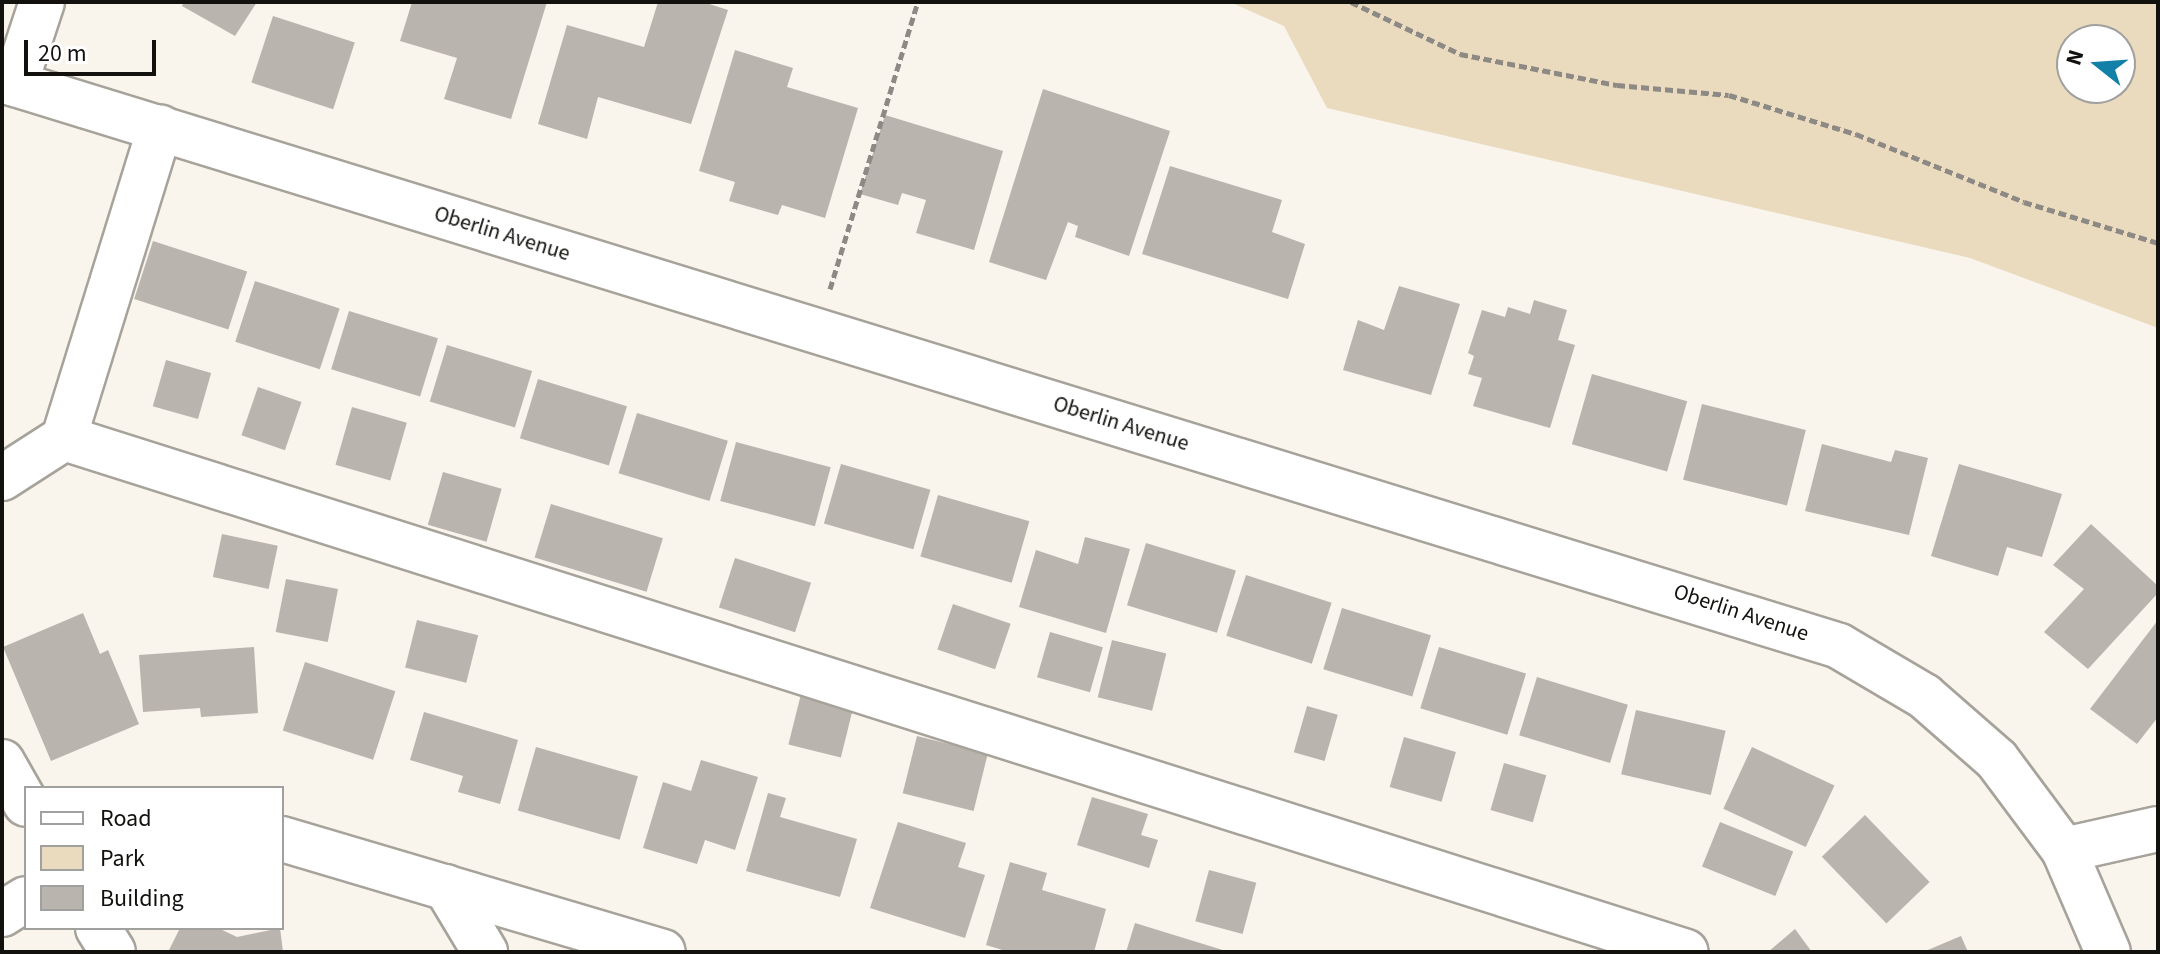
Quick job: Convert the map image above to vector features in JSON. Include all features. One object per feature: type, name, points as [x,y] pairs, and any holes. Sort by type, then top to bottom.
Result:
[{"type":"street","points":[[9,82],[42,2]]},
{"type":"street","name":"Oberlin Avenue","points":[[9,82],[1839,646],[1903,682],[1977,741],[2027,795],[2064,850],[2108,952]]},
{"type":"street","points":[[2,478],[64,438],[160,128]]},
{"type":"street","points":[[64,438],[1686,952]]},
{"type":"street","points":[[2,762],[24,800]]},
{"type":"street","points":[[2064,850],[2158,829]]},
{"type":"street","points":[[284,840],[663,952]]},
{"type":"street","points":[[446,887],[485,952]]},
{"type":"street","points":[[2,914],[24,900]]},
{"type":"street","points":[[99,930],[113,952]]},
{"type":"path","points":[[817,332],[918,2]]},
{"type":"path","points":[[1351,2],[1460,54],[1617,85],[1729,95],[1856,134],[2024,202],[2158,243]]},
{"type":"green space","points":[[1230,2],[2158,2],[2158,328],[1970,258],[1327,108],[1284,26]]},
{"type":"building","points":[[184,2],[257,2],[235,36],[182,6]]},
{"type":"building","points":[[412,2],[547,2],[511,119],[444,99],[457,58],[400,41]]},
{"type":"building","points":[[658,2],[703,2],[728,10],[691,124],[598,97],[587,139],[538,124],[567,25],[644,47]]},
{"type":"building","points":[[273,16],[355,43],[333,109],[251,83]]},
{"type":"building","points":[[735,50],[793,68],[787,87],[858,108],[825,218],[782,205],[778,215],[729,201],[735,182],[699,171]]},
{"type":"building","points":[[1043,89],[1170,131],[1129,256],[1075,237],[1078,226],[1068,222],[1046,280],[989,262]]},
{"type":"building","points":[[885,115],[1003,151],[974,250],[916,233],[926,200],[902,193],[898,205],[860,194]]},
{"type":"building","points":[[1170,166],[1282,200],[1272,232],[1305,244],[1288,299],[1142,254]]},
{"type":"building","points":[[153,241],[247,272],[228,330],[134,299]]},
{"type":"building","points":[[255,281],[340,309],[320,369],[235,342]]},
{"type":"building","points":[[1399,286],[1460,304],[1431,395],[1343,370],[1358,320],[1384,330]]},
{"type":"building","points":[[1534,300],[1567,310],[1558,340],[1575,345],[1550,428],[1473,406],[1482,378],[1468,374],[1474,356],[1468,353],[1482,310],[1505,317],[1508,307],[1530,314]]},
{"type":"building","points":[[349,311],[438,338],[420,397],[331,369]]},
{"type":"building","points":[[447,345],[532,371],[515,427],[430,401]]},
{"type":"building","points":[[166,360],[211,373],[198,419],[153,406]]},
{"type":"building","points":[[1592,374],[1687,401],[1667,471],[1572,444]]},
{"type":"building","points":[[538,379],[627,406],[609,465],[520,438]]},
{"type":"building","points":[[258,387],[301,402],[285,450],[241,435]]},
{"type":"building","points":[[1702,404],[1806,430],[1787,506],[1683,480]]},
{"type":"building","points":[[352,407],[407,423],[390,480],[335,465]]},
{"type":"building","points":[[637,413],[728,441],[709,501],[619,473]]},
{"type":"building","points":[[736,442],[831,467],[815,526],[720,501]]},
{"type":"building","points":[[1822,444],[1891,462],[1895,450],[1928,458],[1909,535],[1805,511]]},
{"type":"building","points":[[841,464],[930,490],[913,549],[824,524]]},
{"type":"building","points":[[1959,464],[2062,494],[2042,557],[2007,547],[1998,576],[1931,556]]},
{"type":"building","points":[[443,472],[502,489],[486,542],[428,525]]},
{"type":"building","points":[[938,495],[1029,521],[1012,583],[920,557]]},
{"type":"building","points":[[551,504],[663,538],[647,592],[535,558]]},
{"type":"building","points":[[2091,524],[2158,586],[2158,593],[2088,669],[2044,632],[2084,589],[2053,565]]},
{"type":"building","points":[[222,534],[278,546],[269,589],[213,577]]},
{"type":"building","points":[[1085,537],[1130,549],[1106,633],[1019,607],[1036,550],[1078,564]]},
{"type":"building","points":[[1146,543],[1236,570],[1217,633],[1127,605]]},
{"type":"building","points":[[735,558],[811,583],[795,632],[719,607]]},
{"type":"building","points":[[1246,575],[1332,603],[1312,664],[1226,636]]},
{"type":"building","points":[[286,579],[338,589],[328,642],[276,632]]},
{"type":"building","points":[[953,604],[1011,624],[995,669],[937,649]]},
{"type":"building","points":[[1342,608],[1431,635],[1412,696],[1323,669]]},
{"type":"building","points":[[83,613],[100,654],[108,650],[139,724],[51,761],[3,647]]},
{"type":"building","points":[[417,620],[478,635],[466,683],[405,668]]},
{"type":"building","points":[[2158,620],[2158,717],[2137,744],[2090,709]]},
{"type":"building","points":[[1050,632],[1103,647],[1090,692],[1037,677]]},
{"type":"building","points":[[1112,640],[1166,654],[1152,711],[1098,697]]},
{"type":"building","points":[[254,647],[258,713],[201,717],[200,708],[143,712],[139,655]]},
{"type":"building","points":[[1439,647],[1526,674],[1507,735],[1420,708]]},
{"type":"building","points":[[305,662],[395,691],[373,760],[283,730]]},
{"type":"building","points":[[1537,677],[1628,705],[1610,763],[1519,735]]},
{"type":"building","points":[[801,694],[853,707],[841,758],[788,744]]},
{"type":"building","points":[[1307,706],[1338,715],[1325,761],[1294,752]]},
{"type":"building","points":[[1636,710],[1726,731],[1711,795],[1621,774]]},
{"type":"building","points":[[424,712],[518,740],[500,804],[458,792],[463,776],[410,760]]},
{"type":"building","points":[[917,736],[988,754],[974,811],[903,793]]},
{"type":"building","points":[[1404,737],[1456,752],[1442,802],[1390,787]]},
{"type":"building","points":[[536,747],[638,776],[620,840],[518,810]]},
{"type":"building","points":[[1752,747],[1834,785],[1806,847],[1723,809]]},
{"type":"building","points":[[701,760],[758,777],[735,850],[705,840],[697,864],[643,848],[663,782],[691,791]]},
{"type":"building","points":[[1504,763],[1546,775],[1533,822],[1490,810]]},
{"type":"building","points":[[768,793],[786,798],[780,817],[857,839],[840,897],[746,871]]},
{"type":"building","points":[[1092,797],[1148,814],[1141,835],[1158,840],[1149,868],[1077,845]]},
{"type":"building","points":[[1865,815],[1930,882],[1886,924],[1822,857]]},
{"type":"building","points":[[898,822],[966,843],[958,867],[985,875],[965,938],[870,908]]},
{"type":"building","points":[[1720,822],[1793,852],[1775,896],[1702,867]]},
{"type":"building","points":[[1010,862],[1047,873],[1042,890],[1106,909],[1094,952],[1009,952],[986,945]]},
{"type":"building","points":[[1209,870],[1256,883],[1243,934],[1195,921]]},
{"type":"building","points":[[1135,923],[1226,951],[1226,952],[1126,952]]},
{"type":"building","points":[[1795,929],[1812,952],[1768,952]]},
{"type":"building","points":[[179,930],[222,930],[237,937],[280,930],[283,952],[168,952]]},
{"type":"building","points":[[1961,936],[1968,952],[1923,952]]}]
